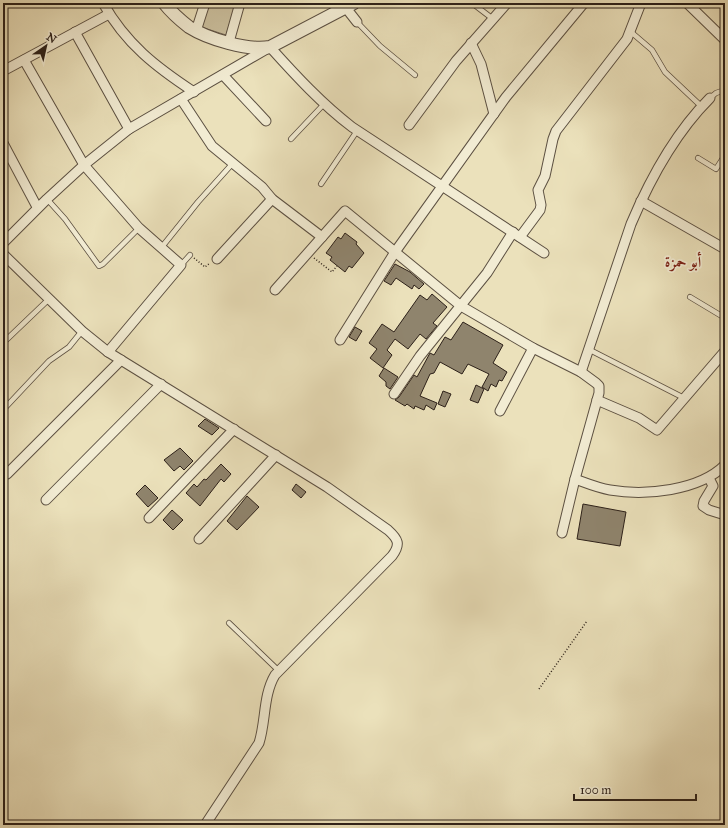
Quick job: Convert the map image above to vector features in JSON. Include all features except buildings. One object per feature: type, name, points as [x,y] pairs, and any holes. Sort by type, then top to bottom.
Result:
[{"type":"street","points":[[102,3],[124,36],[138,50],[161,69],[194,92]]},
{"type":"street","points":[[164,3],[182,21],[196,31],[229,42],[256,48],[270,47]]},
{"type":"street","points":[[196,31],[205,3]]},
{"type":"street","points":[[229,42],[240,3]]},
{"type":"street","points":[[409,125],[472,43],[507,3]]},
{"type":"street","points":[[340,340],[396,252],[494,114],[584,3]]},
{"type":"street","points":[[394,394],[420,356],[487,273],[516,234],[540,210],[541,204],[538,190],[544,176],[556,131],[631,32],[641,3]]},
{"type":"street","points":[[687,3],[725,40]]},
{"type":"street","points":[[3,243],[37,207],[84,165],[129,130],[270,47],[350,5],[356,22]]},
{"type":"street","points":[[3,71],[108,14]]},
{"type":"street","points":[[76,32],[129,130]]},
{"type":"street","points":[[472,43],[481,64],[494,114]]},
{"type":"street","points":[[270,47],[324,104],[357,131],[443,185],[544,253]]},
{"type":"street","points":[[24,60],[84,165],[139,228],[181,265],[108,352]]},
{"type":"street","points":[[223,75],[266,121]]},
{"type":"street","points":[[581,372],[590,350],[620,256],[641,200],[659,167],[701,106],[710,98]]},
{"type":"street","points":[[181,99],[212,146],[262,187],[272,199],[322,237]]},
{"type":"street","points":[[3,143],[37,207]]},
{"type":"street","points":[[217,259],[272,199]]},
{"type":"street","points":[[641,200],[725,249]]},
{"type":"street","points":[[275,290],[345,211],[461,306],[533,348],[581,372],[599,386],[597,400],[574,479],[562,533]]},
{"type":"street","points":[[4,257],[82,331],[108,352],[327,487],[388,530],[395,536],[398,542],[398,548],[392,556],[279,671],[268,690],[264,727],[259,743],[205,825]]},
{"type":"street","points":[[500,411],[533,348]]},
{"type":"street","points":[[597,400],[639,418],[657,430],[725,351]]},
{"type":"street","points":[[6,474],[121,360]]},
{"type":"street","points":[[46,500],[161,384]]},
{"type":"street","points":[[149,518],[234,429]]},
{"type":"street","points":[[199,539],[276,455]]},
{"type":"street","points":[[574,479],[608,490],[628,493],[680,487],[709,478],[725,465]]},
{"type":"street","points":[[709,478],[713,486],[704,501],[703,506],[709,510],[725,515]]},
{"type":"lane","points":[[472,3],[493,19]]},
{"type":"lane","points":[[356,22],[380,46],[415,75]]},
{"type":"lane","points":[[631,32],[652,50],[665,72],[701,106]]},
{"type":"lane","points":[[710,98],[716,93],[725,90]]},
{"type":"lane","points":[[291,138],[324,104]]},
{"type":"lane","points":[[321,184],[357,131]]},
{"type":"lane","points":[[698,158],[716,169],[725,155]]},
{"type":"lane","points":[[162,248],[198,202],[233,163]]},
{"type":"lane","points":[[47,199],[65,218],[99,266],[104,264],[139,228]]},
{"type":"lane","points":[[181,265],[190,255]]},
{"type":"lane","points":[[690,297],[725,318]]},
{"type":"lane","points":[[3,343],[49,299]]},
{"type":"lane","points":[[3,410],[50,361],[69,347],[82,331]]},
{"type":"lane","points":[[590,350],[685,398]]},
{"type":"lane","points":[[228,623],[279,671]]},
{"type":"path","points":[[308,254],[332,272],[337,266]]},
{"type":"path","points":[[190,255],[205,267],[213,259],[217,259]]},
{"type":"path","points":[[539,689],[587,621]]},
{"type":"shaded area","points":[[209,3],[236,3],[226,35],[201,27]]},
{"type":"district","name":"أبو حمزة","points":[[683,262]]}]
